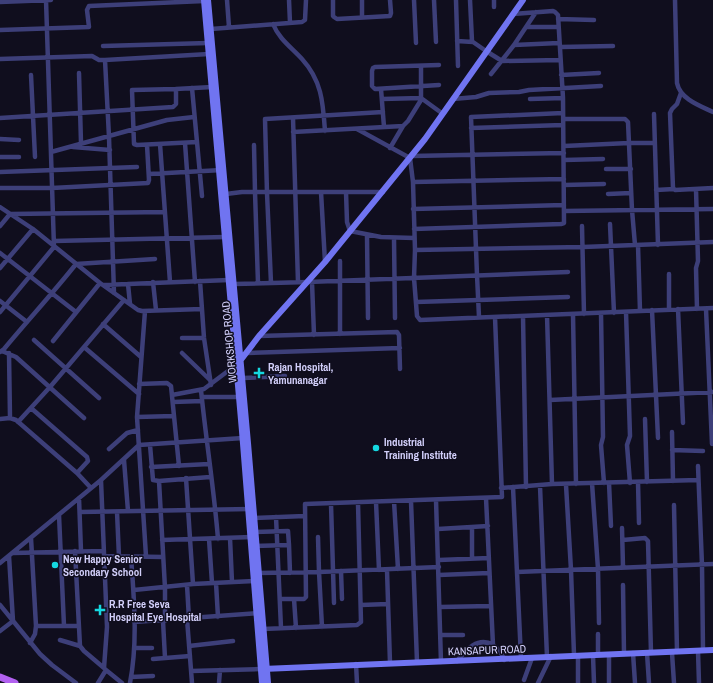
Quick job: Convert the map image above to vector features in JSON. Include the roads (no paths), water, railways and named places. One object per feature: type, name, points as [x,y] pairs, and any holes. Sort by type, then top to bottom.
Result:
[{"type":"main road","name":"WORKSHOP ROAD","points":[[205,0],[211,30],[222,170],[225,237],[232,282]]},
{"type":"main road","name":"WORKSHOP ROAD","points":[[205,0],[212,87],[226,194],[239,363],[239,397],[254,536]]},
{"type":"main road","points":[[239,363],[259,336],[310,282],[411,157],[523,0]]},
{"type":"main road","name":"WORKSHOP ROAD","points":[[239,363],[243,378],[251,509],[254,518],[254,581],[263,629],[264,669],[262,683]]},
{"type":"main road","name":"WORKSHOP ROAD","points":[[254,546],[258,573],[259,613],[264,669],[268,683]]},
{"type":"main road","name":"KANSAPUR ROAD","points":[[264,669],[713,650]]},
{"type":"main road","points":[[0,677],[15,683]]},
{"type":"street","points":[[0,312],[54,247],[46,0]]},
{"type":"street","points":[[0,2],[51,0]]},
{"type":"street","points":[[0,30],[89,27],[87,10],[89,6],[205,0]]},
{"type":"street","points":[[227,0],[229,28]]},
{"type":"street","points":[[289,0],[290,23]]},
{"type":"street","points":[[211,30],[302,22],[305,20],[306,0]]},
{"type":"street","points":[[333,0],[334,17],[337,19],[390,16],[390,0]]},
{"type":"street","points":[[362,0],[362,17]]},
{"type":"street","points":[[414,0],[416,43]]},
{"type":"street","points":[[434,0],[436,42]]},
{"type":"street","points":[[456,0],[458,66]]},
{"type":"street","points":[[470,0],[472,41]]},
{"type":"street","points":[[494,0],[494,7]]},
{"type":"street","points":[[675,0],[677,83],[681,93],[684,96],[713,112]]},
{"type":"street","points":[[414,229],[561,224],[564,222],[563,98],[557,13],[536,12],[513,14]]},
{"type":"street","points":[[491,74],[514,45],[536,12]]},
{"type":"street","points":[[558,19],[594,20]]},
{"type":"street","points":[[273,24],[279,36],[303,60],[312,74],[321,94],[324,106],[325,131]]},
{"type":"street","points":[[527,27],[558,27]]},
{"type":"street","points":[[457,41],[472,41],[502,61],[560,60]]},
{"type":"street","points":[[104,46],[208,43]]},
{"type":"street","points":[[514,45],[613,46]]},
{"type":"street","points":[[0,59],[92,56],[99,60],[105,60],[209,54]]},
{"type":"street","points":[[105,60],[110,150],[114,293]]},
{"type":"street","points":[[439,65],[373,68],[373,88],[381,89],[439,85]]},
{"type":"street","points":[[390,148],[403,126],[420,104],[422,98],[421,66]]},
{"type":"street","points":[[79,73],[81,143]]},
{"type":"street","points":[[561,76],[599,74]]},
{"type":"street","points":[[31,75],[35,157]]},
{"type":"street","points":[[452,99],[476,97],[485,93],[493,92],[519,92],[562,87],[601,86]]},
{"type":"street","points":[[197,142],[135,145],[132,90],[212,87]]},
{"type":"street","points":[[192,88],[202,196]]},
{"type":"street","points":[[0,118],[175,106],[176,89]]},
{"type":"street","points":[[381,89],[384,127]]},
{"type":"street","points":[[674,189],[670,113],[677,104],[681,93]]},
{"type":"street","points":[[382,99],[422,98],[443,114]]},
{"type":"street","points":[[530,99],[563,98]]},
{"type":"street","points":[[271,283],[265,119],[383,112]]},
{"type":"street","points":[[479,317],[470,120],[473,116],[563,113]]},
{"type":"street","points":[[654,114],[658,245]]},
{"type":"street","points":[[51,152],[167,120],[194,117]]},
{"type":"street","points":[[293,118],[294,192],[298,282]]},
{"type":"street","points":[[471,128],[602,119],[627,120],[629,124],[632,210],[640,310]]},
{"type":"street","points":[[293,132],[403,126]]},
{"type":"street","points":[[357,129],[390,148],[411,157],[472,154],[564,153]]},
{"type":"street","points":[[0,138],[19,140]]},
{"type":"street","points":[[185,143],[192,238],[210,383]]},
{"type":"street","points":[[564,146],[655,143]]},
{"type":"street","points":[[160,144],[170,282]]},
{"type":"street","points":[[0,188],[52,188],[148,183],[149,174],[147,145]]},
{"type":"street","points":[[254,145],[254,192],[258,283]]},
{"type":"street","points":[[69,147],[110,150]]},
{"type":"street","points":[[0,157],[19,157]]},
{"type":"street","points":[[411,157],[415,250],[414,278],[417,316],[420,320],[713,308]]},
{"type":"street","points":[[564,160],[603,159]]},
{"type":"street","points":[[0,172],[137,167]]},
{"type":"street","points":[[606,169],[631,169]]},
{"type":"street","points":[[149,174],[222,170]]},
{"type":"street","points":[[413,182],[564,179]]},
{"type":"street","points":[[564,185],[604,184]]},
{"type":"street","points":[[696,188],[698,210],[698,261],[696,268],[697,309]]},
{"type":"street","points":[[656,190],[713,188]]},
{"type":"street","points":[[226,194],[254,192],[383,192]]},
{"type":"street","points":[[321,192],[325,262]]},
{"type":"street","points":[[346,192],[347,222],[350,231],[367,235],[394,238],[414,238]]},
{"type":"street","points":[[608,194],[631,192]]},
{"type":"street","points":[[413,209],[564,205]]},
{"type":"street","points":[[0,207],[33,229],[76,264],[138,310],[202,309]]},
{"type":"street","points":[[564,211],[713,209]]},
{"type":"street","points":[[10,214],[112,214],[165,212]]},
{"type":"street","points":[[0,226],[10,214]]},
{"type":"street","points":[[610,224],[614,313]]},
{"type":"street","points":[[582,226],[584,314]]},
{"type":"street","points":[[0,268],[33,229]]},
{"type":"street","points":[[367,235],[366,280],[368,318]]},
{"type":"street","points":[[54,241],[225,237]]},
{"type":"street","points":[[394,238],[395,318]]},
{"type":"street","points":[[415,250],[658,245],[713,242]]},
{"type":"street","points":[[0,253],[76,312]]},
{"type":"street","points":[[84,418],[16,357],[10,353],[1,351],[52,294],[76,264],[155,260]]},
{"type":"street","points":[[340,261],[340,334]]},
{"type":"street","points":[[102,284],[113,285],[153,282],[310,282],[568,272]]},
{"type":"street","points":[[668,274],[669,310]]},
{"type":"street","points":[[153,282],[156,310]]},
{"type":"street","points":[[310,282],[314,335]]},
{"type":"street","points":[[53,341],[76,312],[102,284]]},
{"type":"street","points":[[128,284],[130,304]]},
{"type":"street","points":[[416,302],[568,297]]},
{"type":"street","points":[[18,422],[66,369],[124,300]]},
{"type":"street","points":[[0,301],[27,322]]},
{"type":"street","points":[[678,309],[684,423]]},
{"type":"street","points":[[706,309],[711,393],[712,444]]},
{"type":"street","points":[[652,310],[658,438]]},
{"type":"street","points":[[144,311],[137,417],[146,556]]},
{"type":"street","points":[[626,312],[630,437],[627,445],[630,483]]},
{"type":"street","points":[[601,313],[603,397],[603,437],[601,445],[611,526]]},
{"type":"street","points":[[573,314],[576,398],[576,484]]},
{"type":"street","points":[[547,315],[552,484]]},
{"type":"street","points":[[523,316],[526,487]]},
{"type":"street","points":[[280,599],[306,598],[305,504],[502,497],[495,317]]},
{"type":"street","points":[[104,324],[141,357]]},
{"type":"street","points":[[259,336],[397,332],[400,335],[400,369]]},
{"type":"street","points":[[182,338],[204,338]]},
{"type":"street","points":[[34,340],[99,398]]},
{"type":"street","points":[[84,347],[139,394]]},
{"type":"street","points":[[247,352],[400,348]]},
{"type":"street","points":[[10,353],[10,418]]},
{"type":"street","points":[[182,353],[210,383]]},
{"type":"street","points":[[172,395],[201,390],[239,363]]},
{"type":"street","points":[[243,378],[285,376]]},
{"type":"street","points":[[139,384],[169,383],[171,386],[179,466]]},
{"type":"street","points":[[201,390],[210,476],[216,509],[218,539]]},
{"type":"street","points":[[550,400],[655,394],[711,393]]},
{"type":"street","points":[[173,402],[239,397]]},
{"type":"street","points":[[30,408],[87,457],[88,461],[76,473]]},
{"type":"street","points":[[137,417],[174,416]]},
{"type":"street","points":[[0,419],[10,418],[18,422],[91,488]]},
{"type":"street","points":[[645,419],[647,482]]},
{"type":"street","points":[[109,449],[127,433],[138,430]]},
{"type":"street","points":[[672,432],[673,481]]},
{"type":"street","points":[[0,564],[101,480],[139,445],[243,438]]},
{"type":"street","points":[[150,444],[153,480],[159,481],[210,476]]},
{"type":"street","points":[[672,450],[703,451]]},
{"type":"street","points":[[124,460],[128,512]]},
{"type":"street","points":[[152,467],[209,464]]},
{"type":"street","points":[[698,466],[702,565],[699,683]]},
{"type":"street","points":[[186,478],[194,584]]},
{"type":"street","points":[[98,683],[105,669],[107,627],[101,480]]},
{"type":"street","points":[[501,488],[552,484],[566,485],[698,480]]},
{"type":"street","points":[[159,481],[163,557],[165,658]]},
{"type":"street","points":[[638,482],[639,523]]},
{"type":"street","points":[[592,483],[598,569],[599,623]]},
{"type":"street","points":[[566,485],[578,683]]},
{"type":"street","points":[[538,683],[549,657],[540,486]]},
{"type":"street","points":[[513,487],[521,658]]},
{"type":"street","points":[[79,498],[81,552]]},
{"type":"street","points":[[486,498],[493,645]]},
{"type":"street","points":[[436,500],[441,662]]},
{"type":"street","points":[[394,501],[398,569]]},
{"type":"street","points":[[411,501],[417,662]]},
{"type":"street","points":[[376,502],[379,570]]},
{"type":"street","points":[[263,629],[359,624],[362,619],[358,503]]},
{"type":"street","points":[[331,504],[334,603]]},
{"type":"street","points":[[674,506],[676,567],[674,683]]},
{"type":"street","points":[[80,512],[251,509]]},
{"type":"street","points":[[117,512],[119,557]]},
{"type":"street","points":[[59,515],[64,626]]},
{"type":"street","points":[[254,518],[305,516]]},
{"type":"street","points":[[276,517],[281,628]]},
{"type":"street","points":[[438,529],[488,526]]},
{"type":"street","points":[[472,527],[472,558]]},
{"type":"street","points":[[622,528],[623,567]]},
{"type":"street","points":[[162,540],[190,538],[218,539],[254,536],[276,531],[288,531],[290,573]]},
{"type":"street","points":[[318,537],[318,572],[322,627]]},
{"type":"street","points":[[30,643],[36,634],[31,538]]},
{"type":"street","points":[[230,538],[232,582]]},
{"type":"street","points":[[209,539],[218,617]]},
{"type":"street","points":[[623,540],[647,539],[649,683]]},
{"type":"street","points":[[254,546],[289,545]]},
{"type":"street","points":[[13,552],[60,551],[104,554],[119,557],[163,557]]},
{"type":"street","points":[[75,552],[80,646]]},
{"type":"street","points":[[9,556],[13,621]]},
{"type":"street","points":[[130,683],[134,648],[134,590],[132,556]]},
{"type":"street","points":[[439,560],[489,558]]},
{"type":"street","points":[[517,572],[623,567],[676,567],[713,564]]},
{"type":"street","points":[[258,573],[306,573],[439,567]]},
{"type":"street","points":[[387,570],[390,663]]},
{"type":"street","points":[[341,571],[342,599]]},
{"type":"street","points":[[439,575],[489,573]]},
{"type":"street","points":[[134,590],[194,584],[254,581]]},
{"type":"street","points":[[187,585],[192,683]]},
{"type":"street","points":[[623,585],[624,654]]},
{"type":"street","points":[[294,599],[296,628]]},
{"type":"street","points":[[361,605],[388,604]]},
{"type":"street","points":[[0,605],[30,643],[52,665],[76,683]]},
{"type":"street","points":[[440,607],[490,606]]},
{"type":"street","points":[[134,622],[259,613]]},
{"type":"street","points":[[0,631],[13,621]]},
{"type":"street","points":[[36,626],[79,626]]},
{"type":"street","points":[[594,683],[598,634]]},
{"type":"street","points":[[441,635],[463,635]]},
{"type":"street","points":[[60,640],[80,646],[122,683]]},
{"type":"street","points":[[189,646],[234,641]]},
{"type":"street","points":[[457,661],[476,643],[488,642],[502,653],[504,660]]},
{"type":"street","points":[[134,648],[152,648]]},
{"type":"street","points":[[633,653],[635,683]]},
{"type":"street","points":[[609,655],[609,683]]},
{"type":"street","points":[[153,659],[190,656]]},
{"type":"street","points":[[524,680],[532,658]]},
{"type":"street","points":[[356,664],[357,683]]},
{"type":"street","points":[[191,671],[264,669]]},
{"type":"street","points":[[220,670],[220,683]]},
{"type":"street","points":[[131,677],[153,676]]},
{"type":"place","name":"Rajan Hospital, Yamunanagar","points":[[259,373]]},
{"type":"place","name":"Industrial Training Institute","points":[[376,448]]},
{"type":"place","name":"New Happy Senior Secondary School","points":[[55,565]]},
{"type":"place","name":"R.R Free Seva Hospital Eye Hospital","points":[[100,610]]}]
